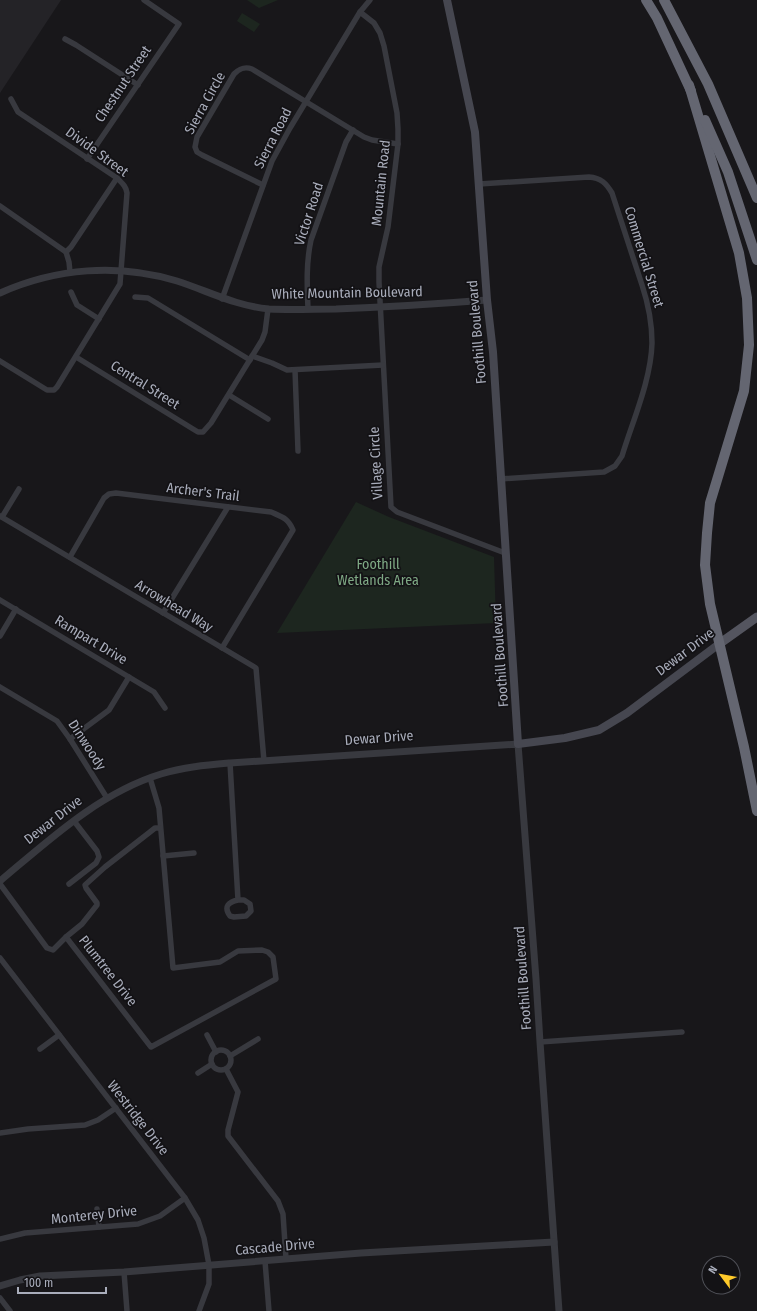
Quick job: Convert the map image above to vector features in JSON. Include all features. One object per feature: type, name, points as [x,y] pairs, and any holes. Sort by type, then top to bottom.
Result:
[{"type":"highway","points":[[646,0],[657,18],[689,85],[728,172],[757,260]]},
{"type":"highway","points":[[664,0],[708,84],[757,198]]},
{"type":"highway","points":[[689,85],[739,253],[747,298],[749,345],[744,391],[710,503],[705,565],[710,604],[744,747],[757,811]]},
{"type":"main road","name":"Foothill Boulevard","points":[[447,0],[475,132],[487,300],[493,352],[518,744]]},
{"type":"main road","name":"Dewar Drive","points":[[518,744],[565,738],[598,730],[628,714],[719,644],[757,617]]},
{"type":"street","name":"Chestnut Street","points":[[87,159],[179,24],[144,0]]},
{"type":"street","name":"Sierra Road","points":[[222,299],[263,185],[280,145],[360,12],[370,0]]},
{"type":"street","name":"Mountain Road","points":[[360,12],[374,23],[380,33],[384,46],[397,113],[398,144],[387,232],[379,267],[384,365]]},
{"type":"street","points":[[65,39],[138,85]]},
{"type":"street","name":"Sierra Circle","points":[[263,185],[198,152],[195,147],[197,137],[234,74],[242,68],[252,69],[306,102]]},
{"type":"street","name":"Divide Street","points":[[0,361],[44,389],[51,390],[57,387],[120,284],[127,193],[126,188],[117,178],[18,112],[11,99]]},
{"type":"street","points":[[306,102],[372,140],[398,144]]},
{"type":"street","name":"Victor Road","points":[[308,309],[306,271],[311,240],[346,142],[353,130]]},
{"type":"street","name":"Commercial Street","points":[[479,184],[589,177],[604,181],[612,193],[647,300],[651,320],[652,342],[646,382],[622,456],[615,466],[604,472],[500,479]]},
{"type":"street","points":[[66,252],[71,247],[117,178]]},
{"type":"street","points":[[0,206],[66,252],[70,262],[70,272]]},
{"type":"street","name":"White Mountain Boulevard","points":[[0,293],[18,285],[47,276],[104,269],[121,270],[158,277],[177,282],[222,299],[268,309],[380,308],[487,300]]},
{"type":"street","points":[[71,292],[77,305],[99,319]]},
{"type":"street","points":[[135,297],[148,298],[251,358],[272,363],[282,369],[295,370],[384,365]]},
{"type":"street","points":[[268,309],[265,332],[262,340],[229,395],[268,419]]},
{"type":"street","name":"Central Street","points":[[76,356],[198,432],[203,432],[207,429],[229,395]]},
{"type":"street","name":"Village Circle","points":[[384,365],[391,507],[397,512],[505,553]]},
{"type":"street","points":[[295,370],[298,451]]},
{"type":"street","points":[[1,517],[19,489]]},
{"type":"street","name":"Archer's Trail","points":[[70,557],[104,498],[109,494],[116,493],[271,512],[284,518],[290,523],[292,530],[222,648]]},
{"type":"street","points":[[163,613],[228,507]]},
{"type":"street","name":"Arrowhead Way","points":[[1,517],[256,668],[264,761]]},
{"type":"street","name":"Rampart Drive","points":[[0,600],[154,692],[165,708]]},
{"type":"street","points":[[0,636],[16,609]]},
{"type":"street","points":[[70,739],[109,710],[129,677]]},
{"type":"street","name":"Dinwoody","points":[[0,687],[57,721],[70,739],[106,798]]},
{"type":"street","name":"Dewar Drive","points":[[0,882],[36,850],[106,798],[127,787],[161,774],[230,763],[518,744]]},
{"type":"street","name":"Foothill Boulevard","points":[[518,744],[559,1311]]},
{"type":"street","points":[[230,763],[238,900]]},
{"type":"street","points":[[150,778],[158,803],[163,856],[194,853]]},
{"type":"street","points":[[69,884],[96,862],[99,857],[97,851],[74,821]]},
{"type":"street","points":[[66,937],[82,924],[97,903],[85,885],[105,867],[155,828],[160,828]]},
{"type":"street","name":"Plumtree Drive","points":[[0,882],[47,948],[53,950],[66,937],[151,1047],[276,979],[273,957],[268,952],[262,950],[238,952],[220,962],[173,968],[163,856]]},
{"type":"street","points":[[238,900],[248,901],[251,911],[246,916],[230,916],[227,912],[227,905],[230,902],[238,900]]},
{"type":"street","name":"Westridge Drive","points":[[0,958],[185,1198],[198,1220],[204,1238],[209,1265],[209,1284],[200,1311]]},
{"type":"street","points":[[540,1042],[682,1032]]},
{"type":"street","points":[[40,1049],[59,1035]]},
{"type":"street","points":[[207,1035],[216,1052]]},
{"type":"street","points":[[230,1056],[258,1039]]},
{"type":"street","points":[[223,1051],[230,1056],[230,1064],[226,1069],[220,1070],[212,1064],[212,1057],[216,1052],[223,1051]]},
{"type":"street","points":[[198,1073],[212,1064]]},
{"type":"street","points":[[226,1069],[238,1092],[228,1130],[228,1136],[280,1204],[283,1214],[286,1259]]},
{"type":"street","points":[[0,1133],[28,1129],[85,1125],[98,1120],[116,1108]]},
{"type":"street","name":"Monterey Drive","points":[[0,1239],[25,1233],[138,1224],[160,1216],[185,1198]]},
{"type":"street","points":[[97,1209],[99,1227]]},
{"type":"street","name":"Cascade Drive","points":[[0,1286],[40,1276],[124,1272],[357,1253],[554,1242]]},
{"type":"street","points":[[265,1260],[269,1311]]},
{"type":"street","points":[[124,1272],[127,1311]]},
{"type":"street","points":[[0,1298],[10,1311]]},
{"type":"shaded area","points":[[0,0],[61,0],[0,93]]},
{"type":"green space","points":[[247,0],[278,0],[259,8]]},
{"type":"green space","points":[[242,13],[260,24],[254,32],[237,21]]},
{"type":"green space","name":"Foothill Wetlands Area","points":[[356,502],[389,517],[494,557],[496,623],[277,633]]}]
